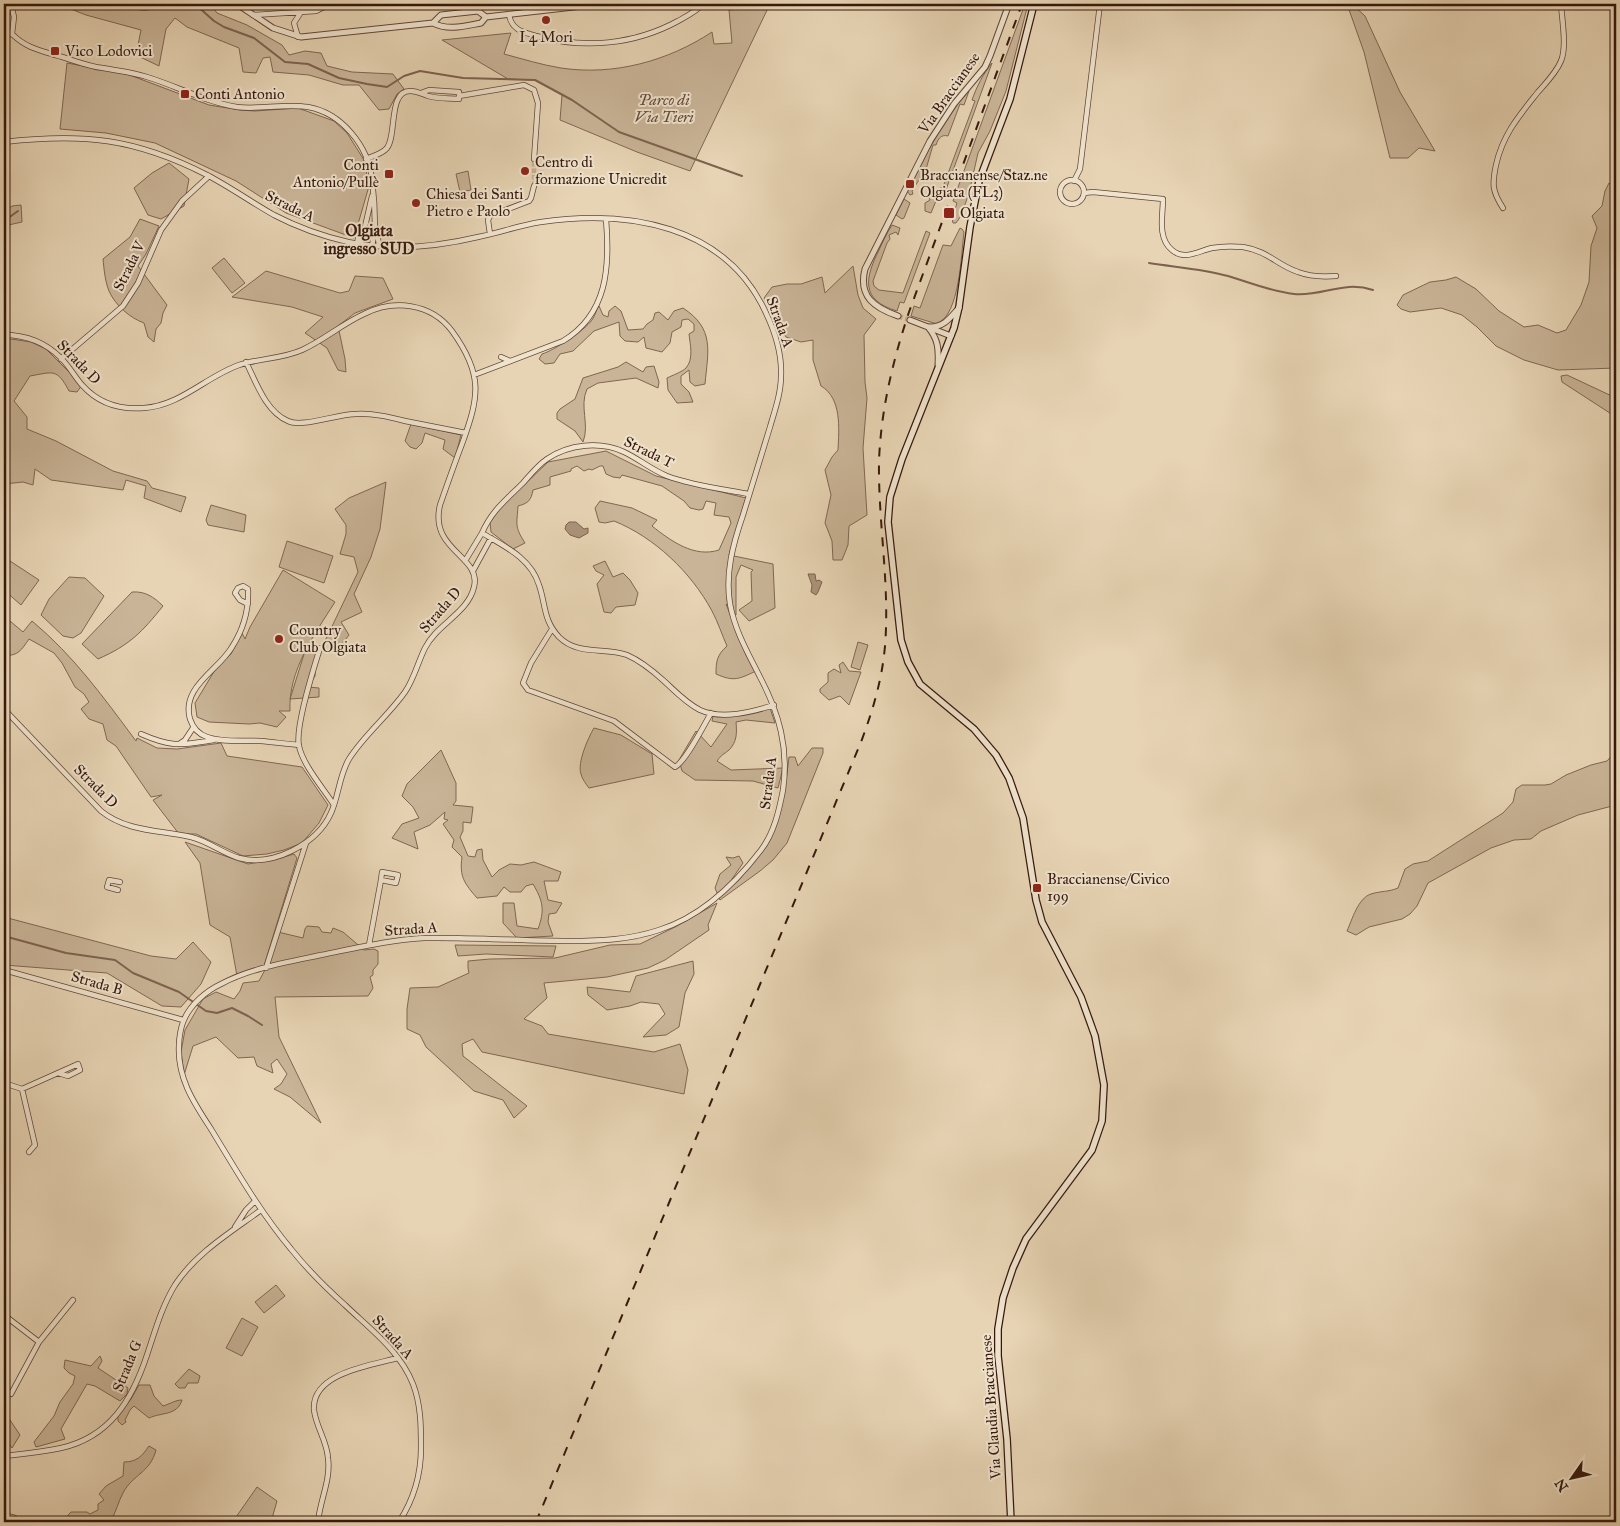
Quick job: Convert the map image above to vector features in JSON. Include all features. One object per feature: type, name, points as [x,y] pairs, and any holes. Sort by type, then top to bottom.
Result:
[{"type":"main road","points":[[938,368],[951,336],[959,308],[970,227],[979,181],[1010,99],[1034,4]]},
{"type":"main road","name":"Via Claudia Braccianese","points":[[938,368],[902,459],[890,503],[888,522],[901,640],[908,662],[920,684],[974,729],[996,755],[1009,778],[1016,794],[1025,827],[1036,900],[1042,922],[1081,997],[1100,1055],[1104,1085],[1102,1121],[1092,1150],[1026,1239],[1013,1268],[1003,1298],[998,1329],[998,1356],[1007,1438],[1011,1522]]},
{"type":"street","points":[[11,4],[14,17],[12,34]]},
{"type":"street","points":[[237,4],[273,28],[298,37],[433,23],[443,27],[478,24],[486,17]]},
{"type":"street","points":[[252,15],[316,10],[330,4]]},
{"type":"street","points":[[433,23],[441,15],[477,11],[486,17],[600,4]]},
{"type":"street","points":[[509,14],[512,25],[520,31],[559,41],[591,43],[623,41],[649,34],[684,18],[703,4]]},
{"type":"street","name":"Via Braccianese","points":[[898,316],[881,310],[868,297],[864,284],[865,269],[930,141],[954,104],[985,67],[1009,4]]},
{"type":"street","points":[[1074,181],[1080,169],[1100,4]]},
{"type":"street","points":[[1503,208],[1493,186],[1499,153],[1506,135],[1560,62],[1563,47],[1561,4]]},
{"type":"street","points":[[477,11],[478,24]]},
{"type":"street","points":[[298,37],[294,23],[301,12]]},
{"type":"street","points":[[441,15],[443,27]]},
{"type":"street","points":[[4,35],[12,34],[23,44],[95,67],[127,71],[147,76],[222,105],[242,108],[293,106],[314,108],[333,117],[349,130],[360,145],[372,178],[372,192],[364,229],[365,234],[361,244]]},
{"type":"street","points":[[366,159],[382,152],[388,147],[396,105],[401,95],[408,91],[421,93],[429,97],[459,99],[459,96],[524,85],[534,90],[538,103],[534,159]]},
{"type":"street","name":"Strada A","points":[[4,142],[80,138],[137,146],[162,154],[209,176],[268,212],[312,232],[375,246],[397,247],[440,244],[544,221],[576,218],[647,223],[698,240],[713,248],[731,262],[746,279],[758,298],[775,336],[781,366],[776,406],[731,557],[728,580],[729,596],[739,635],[774,705],[782,728],[786,763],[782,798],[774,826],[761,850],[741,874],[716,897],[692,915],[660,930],[613,940],[541,941],[438,938],[400,940],[369,945],[266,968],[224,982],[209,991],[195,1004],[183,1020],[179,1059],[184,1082],[197,1108],[261,1210],[303,1263],[381,1338],[398,1358],[414,1388],[420,1411],[420,1477],[412,1499],[399,1522]]},
{"type":"street","name":"Strada V","points":[[61,358],[123,306],[138,283],[154,245],[166,223],[182,201],[209,176]]},
{"type":"street","points":[[1074,181],[1080,184],[1084,193],[1081,200],[1074,204],[1063,200],[1060,192],[1063,185],[1074,181]]},
{"type":"street","points":[[490,234],[488,220],[490,216],[529,201],[534,186]]},
{"type":"street","points":[[372,192],[376,202],[376,230],[379,238],[375,246]]},
{"type":"street","points":[[1084,193],[1102,192],[1164,199],[1163,237],[1170,248],[1180,254],[1190,255],[1212,248],[1240,247],[1264,253],[1300,273],[1314,276],[1336,276]]},
{"type":"street","points":[[474,375],[563,341],[576,331],[591,315],[606,276],[608,239],[606,219]]},
{"type":"street","points":[[366,220],[368,224],[371,224],[376,220]]},
{"type":"street","name":"Strada D","points":[[4,334],[24,336],[50,348],[61,358],[82,385],[98,398],[116,406],[138,408],[166,403],[223,372],[246,362],[300,351],[371,310],[390,305],[408,305],[428,310],[445,324],[463,349],[474,375],[476,386],[473,414],[438,514],[440,530],[445,540],[473,571],[475,583],[467,602],[432,636],[406,691],[350,758],[340,778],[334,805],[323,826],[306,842],[293,850],[273,857],[247,860],[192,837],[139,828],[118,822],[101,811],[4,709]]},
{"type":"street","points":[[928,327],[942,325],[959,308]]},
{"type":"street","points":[[910,320],[951,336]]},
{"type":"street","points":[[928,327],[938,341],[938,368]]},
{"type":"street","points":[[501,357],[510,362]]},
{"type":"street","points":[[246,362],[268,403],[278,415],[290,422],[305,423],[340,415],[379,415],[466,433]]},
{"type":"street","name":"Strada T","points":[[465,561],[495,510],[544,461],[558,452],[583,446],[609,447],[673,478],[706,487],[749,494]]},
{"type":"street","points":[[482,533],[518,555],[531,570],[539,585],[544,613],[552,629],[562,640],[577,648],[616,652],[634,658],[655,673],[692,705],[711,713],[747,712],[774,705]]},
{"type":"street","points":[[473,571],[491,538]]},
{"type":"street","points":[[187,742],[193,728],[188,710],[191,695],[197,684],[220,663],[232,647],[246,619],[248,604]]},
{"type":"street","points":[[552,629],[528,668],[523,683],[528,690],[617,723],[675,767],[680,763],[698,736],[711,713]]},
{"type":"street","points":[[320,648],[299,731],[299,745],[306,762],[334,805]]},
{"type":"street","points":[[193,728],[205,736],[216,739]]},
{"type":"street","points":[[141,734],[161,743],[176,745],[216,739],[299,745]]},
{"type":"street","name":"Strada D","points":[[266,968],[306,842]]},
{"type":"street","points":[[118,890],[107,887],[109,880],[120,882]]},
{"type":"street","points":[[369,945],[381,880]]},
{"type":"street","name":"Strada B","points":[[4,970],[183,1020]]},
{"type":"street","points":[[4,1083],[22,1089],[58,1073]]},
{"type":"street","points":[[22,1089],[35,1145],[29,1152]]},
{"type":"street","name":"Strada G","points":[[232,1230],[244,1211],[256,1201]]},
{"type":"street","name":"Strada G","points":[[4,1456],[68,1446],[93,1435],[114,1418],[135,1388],[162,1310],[175,1286],[190,1266],[232,1230],[261,1210]]},
{"type":"street","points":[[11,1394],[39,1342],[73,1300]]},
{"type":"street","points":[[4,1315],[39,1342]]},
{"type":"street","points":[[318,1522],[329,1465],[327,1451],[315,1415],[314,1404],[317,1396],[327,1383],[336,1377],[398,1358]]},
{"type":"street","points":[[4,1515],[22,1522]]},
{"type":"green space","points":[[14,4],[210,4],[217,13],[247,25],[282,45],[289,55],[305,51],[321,53],[327,66],[352,72],[393,74],[404,89],[397,94],[389,109],[379,110],[359,85],[343,85],[309,75],[273,72],[270,57],[263,58],[256,73],[243,72],[239,48],[187,27],[175,18],[166,29],[159,66],[136,55],[141,30],[86,15],[63,6],[15,7]]},
{"type":"green space","points":[[1025,4],[1028,4],[1006,91],[990,131],[978,153],[969,193],[961,216],[956,223],[953,223],[952,218],[957,203],[953,201]]},
{"type":"green space","points":[[1347,4],[1352,4],[1365,16],[1400,92],[1435,151],[1419,148],[1408,158],[1390,158],[1364,52]]},
{"type":"green space","name":"Parco di Via Tieri","points":[[769,6],[690,171],[637,152],[560,120],[562,95],[535,80],[508,79],[442,40],[511,33],[504,54],[561,68],[601,70],[640,64],[659,58],[677,51],[712,32],[714,44],[732,43],[729,10]]},
{"type":"green space","points":[[67,63],[127,74],[209,105],[255,111],[298,108],[334,121],[347,133],[364,160],[369,186],[354,238],[286,213],[236,181],[155,143],[106,133],[60,129]]},
{"type":"green space","points":[[992,63],[943,198],[938,196],[931,213],[925,211],[925,203],[932,196],[930,193],[943,187],[975,101],[972,100],[978,85]]},
{"type":"green space","points":[[969,91],[964,105],[960,104],[948,136],[942,136],[936,145],[933,145],[924,176],[922,175],[912,191],[913,194],[910,195],[907,191],[935,139],[950,114]]},
{"type":"green space","points":[[169,163],[189,179],[184,206],[161,219],[148,215],[134,188],[152,173]]},
{"type":"green space","points":[[468,171],[471,190],[460,192],[456,174]]},
{"type":"green space","points":[[1609,183],[1616,185],[1616,368],[1558,370],[1524,360],[1496,346],[1462,315],[1441,308],[1410,312],[1401,309],[1397,305],[1403,295],[1430,282],[1456,277],[1476,289],[1499,311],[1524,327],[1538,325],[1557,333],[1566,330],[1581,305],[1589,282],[1591,246],[1597,228],[1592,216],[1602,206]]},
{"type":"green space","points":[[904,199],[910,203],[902,219],[896,215]]},
{"type":"green space","points":[[21,205],[22,222],[4,226],[4,213],[12,206]]},
{"type":"green space","points":[[140,219],[159,226],[146,254],[138,266],[167,305],[161,323],[156,329],[154,342],[148,337],[144,323],[133,318],[115,301],[109,291],[103,259],[130,237]]},
{"type":"green space","points":[[892,225],[900,228],[898,235],[896,232],[889,235],[890,239],[873,281],[874,286],[879,290],[903,293],[926,231],[930,233],[904,303],[900,302],[897,311],[877,301],[871,294],[869,287],[874,260]]},
{"type":"green space","points":[[960,228],[964,232],[960,269],[951,309],[945,318],[937,324],[911,316],[914,306],[920,308],[943,245],[951,246]]},
{"type":"green space","points":[[224,258],[245,283],[232,293],[212,268]]},
{"type":"green space","points":[[853,266],[858,295],[863,308],[876,319],[864,335],[867,398],[863,448],[867,515],[849,526],[848,545],[842,560],[833,560],[832,541],[825,523],[831,495],[825,470],[838,450],[839,424],[836,406],[828,391],[821,386],[813,360],[813,340],[801,342],[786,337],[764,298],[772,287],[801,284],[822,277],[825,293]]},
{"type":"green space","points":[[266,271],[340,293],[349,291],[355,276],[383,278],[393,299],[355,313],[338,326],[346,372],[338,370],[327,348],[305,333],[323,317],[292,307],[232,297]]},
{"type":"green space","points":[[599,306],[603,315],[608,317],[609,311],[615,306],[621,311],[628,330],[643,329],[653,320],[655,313],[659,312],[668,320],[674,311],[683,308],[693,316],[705,333],[708,351],[705,384],[695,386],[690,382],[689,370],[681,376],[681,384],[689,392],[693,402],[677,403],[668,390],[667,378],[686,368],[690,360],[689,334],[694,331],[694,324],[688,319],[682,320],[681,327],[672,332],[670,343],[662,352],[646,348],[644,337],[638,342],[625,341],[620,336],[619,322],[594,331],[573,351],[560,354],[554,363],[545,364],[539,359],[542,354],[561,345],[583,329],[592,320]]},
{"type":"green space","points":[[4,338],[31,342],[46,349],[82,385],[77,392],[69,391],[61,378],[54,373],[30,376],[14,401],[27,417],[27,429],[56,441],[113,471],[147,481],[152,488],[186,497],[181,512],[144,498],[146,486],[126,480],[123,490],[51,480],[35,469],[33,485],[23,482],[4,484]]},
{"type":"green space","points":[[626,362],[643,372],[646,367],[654,366],[659,382],[658,388],[636,378],[598,383],[587,389],[584,402],[585,435],[583,442],[575,431],[557,419],[557,413],[575,399],[583,378],[618,367]]},
{"type":"green space","points":[[1567,375],[1616,398],[1616,417],[1562,382],[1561,376]]},
{"type":"green space","points":[[411,424],[461,435],[455,458],[443,449],[445,440],[425,433],[422,443],[416,449],[410,447],[405,441]]},
{"type":"green space","points":[[606,451],[656,476],[746,498],[729,555],[773,564],[775,608],[749,621],[739,610],[752,601],[751,572],[753,570],[741,565],[736,577],[736,615],[726,604],[746,655],[756,671],[736,679],[716,674],[718,658],[727,646],[712,611],[693,583],[670,557],[643,536],[614,521],[599,522],[595,508],[600,501],[632,508],[657,520],[652,526],[683,547],[701,552],[710,552],[719,550],[731,523],[729,517],[714,515],[716,503],[706,501],[703,509],[690,508],[684,501],[662,486],[622,475],[620,478],[613,477],[606,474],[603,466],[584,471],[577,466],[571,469],[571,471],[550,477],[550,485],[533,490],[529,501],[518,506],[518,529],[525,543],[513,549],[491,532],[490,522],[499,509],[548,462]]},
{"type":"green space","points":[[386,482],[380,529],[371,557],[354,594],[362,612],[341,622],[349,635],[341,645],[325,641],[358,572],[354,557],[340,554],[346,534],[346,525],[335,509],[349,498]]},
{"type":"green space","points":[[211,505],[246,515],[244,532],[208,525],[206,520]]},
{"type":"green space","points":[[287,541],[333,556],[324,583],[279,567]]},
{"type":"green space","points":[[10,561],[39,580],[21,605],[4,590],[4,569]]},
{"type":"green space","points":[[605,561],[613,577],[623,573],[630,580],[638,593],[635,605],[616,607],[611,613],[604,612],[597,584],[604,575],[596,571],[593,566]]},
{"type":"green space","name":"Country Club Olgiata","points":[[283,570],[335,602],[311,640],[298,668],[290,696],[290,711],[279,711],[286,717],[277,727],[260,723],[209,722],[197,717],[195,703],[215,670],[231,654],[242,633],[245,639]]},
{"type":"green space","points":[[69,577],[85,578],[104,596],[81,633],[73,638],[63,636],[41,615],[49,599]]},
{"type":"green space","points":[[132,592],[149,595],[163,606],[135,637],[98,659],[82,644]]},
{"type":"green space","points":[[4,616],[23,632],[32,621],[47,634],[88,678],[136,741],[137,738],[157,748],[177,749],[221,743],[227,756],[302,767],[328,805],[319,823],[302,843],[267,854],[243,856],[196,834],[179,834],[153,800],[162,795],[151,797],[116,746],[107,740],[103,724],[89,719],[81,709],[89,702],[84,694],[75,687],[62,663],[54,653],[29,639],[22,649],[13,655],[4,655]]},
{"type":"green space","points":[[858,642],[868,645],[860,670],[851,667]]},
{"type":"green space","points":[[305,651],[316,651],[315,676],[308,687],[319,688],[319,697],[290,699]]},
{"type":"green space","points":[[843,662],[849,671],[861,672],[849,705],[840,696],[829,700],[820,692],[820,689],[828,682],[828,673],[834,669],[841,673],[839,665]]},
{"type":"green space","points":[[770,708],[775,723],[746,720],[736,722],[734,744],[717,761],[731,770],[783,768],[778,788],[753,781],[695,780],[682,771],[679,760],[696,731],[711,747],[727,724],[712,721],[713,716]]},
{"type":"green space","points":[[594,728],[621,735],[652,754],[654,774],[589,788],[582,776],[580,764],[586,744]]},
{"type":"green space","points":[[812,748],[823,748],[823,753],[787,843],[773,860],[720,900],[715,888],[720,874],[731,865],[726,857],[733,858],[739,856],[743,863],[732,879],[737,882],[756,860],[759,849],[771,838],[787,774],[789,757],[795,757],[798,766]]},
{"type":"green space","points":[[441,750],[456,783],[456,801],[453,805],[473,807],[471,823],[463,822],[463,831],[460,837],[468,856],[475,857],[477,850],[482,849],[483,860],[492,877],[499,870],[510,864],[521,865],[534,862],[561,872],[558,881],[544,881],[548,900],[562,903],[556,913],[549,914],[548,922],[553,936],[517,938],[503,923],[503,903],[514,903],[517,926],[538,929],[542,916],[542,906],[533,884],[526,886],[521,892],[510,892],[504,887],[497,896],[477,898],[464,880],[461,870],[462,857],[452,847],[454,840],[443,824],[448,820],[444,819],[445,812],[430,825],[414,832],[418,849],[392,838],[402,824],[419,818],[413,807],[402,796],[407,784]]},
{"type":"green space","points":[[1616,751],[1616,805],[1578,815],[1541,831],[1531,839],[1514,840],[1491,848],[1428,883],[1417,906],[1402,919],[1369,927],[1356,935],[1347,931],[1356,910],[1366,896],[1398,888],[1405,869],[1413,864],[1428,861],[1503,813],[1513,802],[1516,789],[1522,785],[1551,784],[1566,775],[1607,761]]},
{"type":"green space","points":[[185,842],[248,864],[294,854],[297,858],[263,969],[237,976],[230,937],[210,925],[200,863]]},
{"type":"green space","points":[[717,903],[708,925],[709,930],[665,960],[648,968],[607,977],[544,983],[547,998],[524,1019],[542,1026],[548,1034],[654,1052],[680,1044],[688,1070],[684,1094],[482,1052],[473,1039],[462,1044],[463,1056],[527,1106],[514,1118],[503,1100],[474,1091],[426,1047],[420,1035],[407,1029],[410,988],[438,987],[469,973],[468,961],[555,958],[610,945],[640,944],[677,926]]},
{"type":"green space","points":[[4,917],[151,956],[176,959],[193,942],[211,962],[201,984],[181,1007],[162,1006],[107,973],[4,965]]},
{"type":"green space","points":[[307,926],[319,927],[322,932],[331,933],[333,928],[343,932],[364,950],[374,949],[378,951],[378,964],[373,970],[373,975],[370,977],[373,988],[368,996],[275,997],[279,1037],[321,1123],[290,1097],[274,1089],[281,1084],[287,1074],[277,1059],[271,1064],[273,1073],[257,1066],[254,1057],[238,1058],[216,1037],[193,1046],[184,1075],[181,1052],[185,1030],[203,999],[216,992],[234,999],[243,983],[259,981],[266,968],[278,932],[303,938]]},
{"type":"green space","points":[[455,945],[556,946],[553,957],[486,954],[458,956]]},
{"type":"green space","points":[[693,961],[694,974],[685,993],[679,1027],[666,1035],[643,1037],[665,1014],[659,1004],[641,1002],[607,1010],[588,995],[587,987],[630,992],[636,976]]},
{"type":"green space","points":[[276,1285],[285,1296],[264,1313],[255,1302]]},
{"type":"green space","points":[[242,1318],[258,1327],[242,1356],[226,1348]]},
{"type":"green space","points":[[100,1356],[102,1361],[98,1368],[128,1388],[127,1394],[120,1401],[95,1386],[87,1384],[61,1429],[65,1439],[36,1447],[34,1442],[54,1416],[60,1402],[73,1384],[75,1376],[64,1368],[65,1360],[91,1366]]},
{"type":"green space","points":[[189,1369],[200,1376],[198,1383],[188,1383],[185,1388],[179,1388],[175,1384]]},
{"type":"green space","points":[[139,1385],[150,1385],[154,1396],[163,1406],[182,1400],[180,1405],[173,1411],[149,1418],[134,1406],[125,1420],[126,1422],[122,1425],[118,1421],[118,1416]]},
{"type":"green space","points":[[4,1411],[20,1435],[12,1448],[4,1437]]},
{"type":"green space","points":[[149,1446],[156,1450],[150,1464],[127,1487],[110,1522],[62,1522],[71,1512],[87,1512],[90,1514],[98,1510],[98,1504],[104,1500],[99,1494],[106,1486],[123,1476],[124,1462],[139,1458]]},
{"type":"green space","points":[[257,1487],[277,1501],[271,1522],[236,1522],[236,1517]]},
{"type":"shaded area","points":[[569,522],[576,522],[584,529],[588,528],[588,533],[579,538],[570,535],[565,529]]},
{"type":"shaded area","points":[[808,574],[815,574],[816,581],[822,582],[816,595],[811,592],[812,585]]},
{"type":"waterway","points":[[116,4],[142,10],[167,4]]},
{"type":"waterway","points":[[195,4],[214,21],[224,27],[254,38],[285,62],[308,64],[339,78],[387,87],[404,76],[420,71],[463,78],[535,80],[572,100],[619,132],[742,176]]},
{"type":"waterway","points":[[4,221],[18,211]]},
{"type":"waterway","points":[[1149,263],[1219,274],[1285,293],[1304,294],[1352,287],[1373,290]]},
{"type":"waterway","points":[[4,936],[66,953],[115,960],[133,973],[179,992],[206,1011],[217,1013],[232,1008],[262,1025]]},
{"type":"tunnel","points":[[534,159],[534,186]]},
{"type":"tunnel","points":[[898,316],[910,320]]},
{"type":"railway","points":[[536,1522],[861,742],[869,718],[879,683],[885,646],[886,600],[879,461],[882,423],[889,385],[909,312],[1022,4]]},
{"type":"place","name":"I 4 Mori","points":[[546,20]]},
{"type":"place","name":"Vico Lodovici","points":[[55,51]]},
{"type":"place","name":"Conti Antonio","points":[[185,94]]},
{"type":"place","name":"Centro di formazione Unicredit","points":[[525,171]]},
{"type":"place","name":"Conti Antonio/Pullè","points":[[389,174]]},
{"type":"place","name":"Braccianense/Staz.ne Olgiata (FL3)","points":[[910,184]]},
{"type":"place","name":"Chiesa dei Santi Pietro e Paolo","points":[[416,203]]},
{"type":"place","name":"Olgiata","points":[[949,213]]},
{"type":"place","name":"Country Club Olgiata","points":[[279,639]]},
{"type":"place","name":"Braccianense/Civico 199","points":[[1037,888]]},
{"type":"district","name":"Olgiata ingresso SUD","points":[[369,239]]}]
